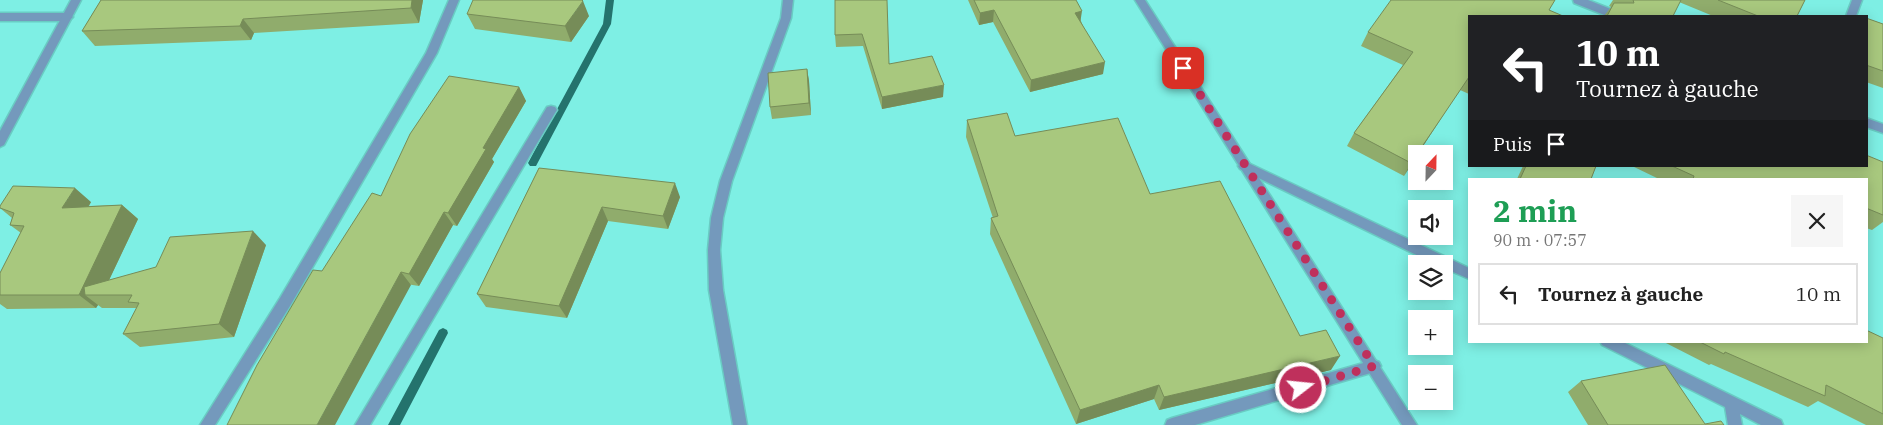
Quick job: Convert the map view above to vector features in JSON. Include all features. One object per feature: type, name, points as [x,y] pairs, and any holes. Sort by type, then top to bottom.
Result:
[{"type":"street","points":[[0,142],[76,0]]},
{"type":"street","points":[[207,425],[285,302],[431,53],[454,0]]},
{"type":"street","points":[[740,425],[716,290],[714,250],[717,218],[726,181],[786,18],[788,0]]},
{"type":"street","points":[[1140,0],[1410,425]]},
{"type":"street","points":[[1578,0],[1614,15]]},
{"type":"street","points":[[1851,15],[1856,0]]},
{"type":"street","points":[[0,17],[68,17]]},
{"type":"street","points":[[362,425],[551,110]]},
{"type":"street","points":[[1868,123],[1883,129]]},
{"type":"street","points":[[1244,166],[1468,274]]},
{"type":"street","points":[[1611,343],[1776,425]]},
{"type":"street","points":[[1172,425],[1374,366]]},
{"type":"street","points":[[1731,402],[1735,425]]},
{"type":"building","points":[[101,0],[412,0],[411,8],[243,19],[240,26],[82,31]]},
{"type":"building","points":[[473,0],[583,1],[565,26],[467,14]]},
{"type":"building","points":[[835,0],[887,0],[889,64],[932,56],[944,85],[882,97],[862,34],[835,35]]},
{"type":"building","points":[[974,0],[1076,0],[1082,11],[1075,13],[1105,62],[1031,80],[994,10],[980,13]]},
{"type":"building","points":[[1391,0],[1555,0],[1549,10],[1561,15],[1468,15],[1468,78],[1423,145],[1408,145],[1408,161],[1354,133],[1413,52],[1368,32]]},
{"type":"building","points":[[1633,0],[1681,0],[1674,15],[1608,15],[1614,3],[1634,3]]},
{"type":"building","points":[[1718,0],[1805,0],[1798,15],[1756,15]]},
{"type":"building","points":[[1868,19],[1883,24],[1883,71],[1868,66]]},
{"type":"building","points":[[807,69],[809,103],[770,107],[768,73]]},
{"type":"building","points":[[449,76],[519,87],[483,148],[486,149],[448,213],[444,212],[409,274],[401,272],[317,425],[227,425],[257,365],[313,270],[322,271],[372,193],[381,196],[410,134]]},
{"type":"building","points":[[1007,113],[1015,136],[1118,118],[1150,194],[1220,181],[1300,336],[1326,330],[1340,356],[1164,397],[1159,385],[1080,410],[991,218],[998,216],[967,120]]},
{"type":"building","points":[[1868,156],[1883,162],[1883,215],[1868,209],[1868,178],[1693,178],[1694,176],[1674,167],[1868,167]]},
{"type":"building","points":[[1526,167],[1596,167],[1591,178],[1520,178]]},
{"type":"building","points":[[539,168],[675,183],[663,216],[602,207],[559,306],[477,294]]},
{"type":"building","points":[[13,186],[75,188],[62,208],[122,205],[79,295],[0,295],[0,273],[24,226],[10,225],[14,213],[0,208]]},
{"type":"building","points":[[253,231],[219,324],[123,334],[139,303],[128,302],[132,295],[85,295],[84,287],[156,267],[170,237]]},
{"type":"building","points":[[1868,331],[1883,338],[1883,414],[1826,385],[1825,396],[1725,352],[1724,354],[1702,343],[1868,343]]},
{"type":"building","points":[[1665,365],[1705,424],[1721,421],[1724,425],[1608,425],[1581,381]]},
{"type":"waterway","points":[[533,163],[607,24],[610,0]]},
{"type":"waterway","points":[[394,425],[443,333]]},
{"type":"route","points":[[1183,68],[1244,166],[1374,366],[1301,388]]}]
